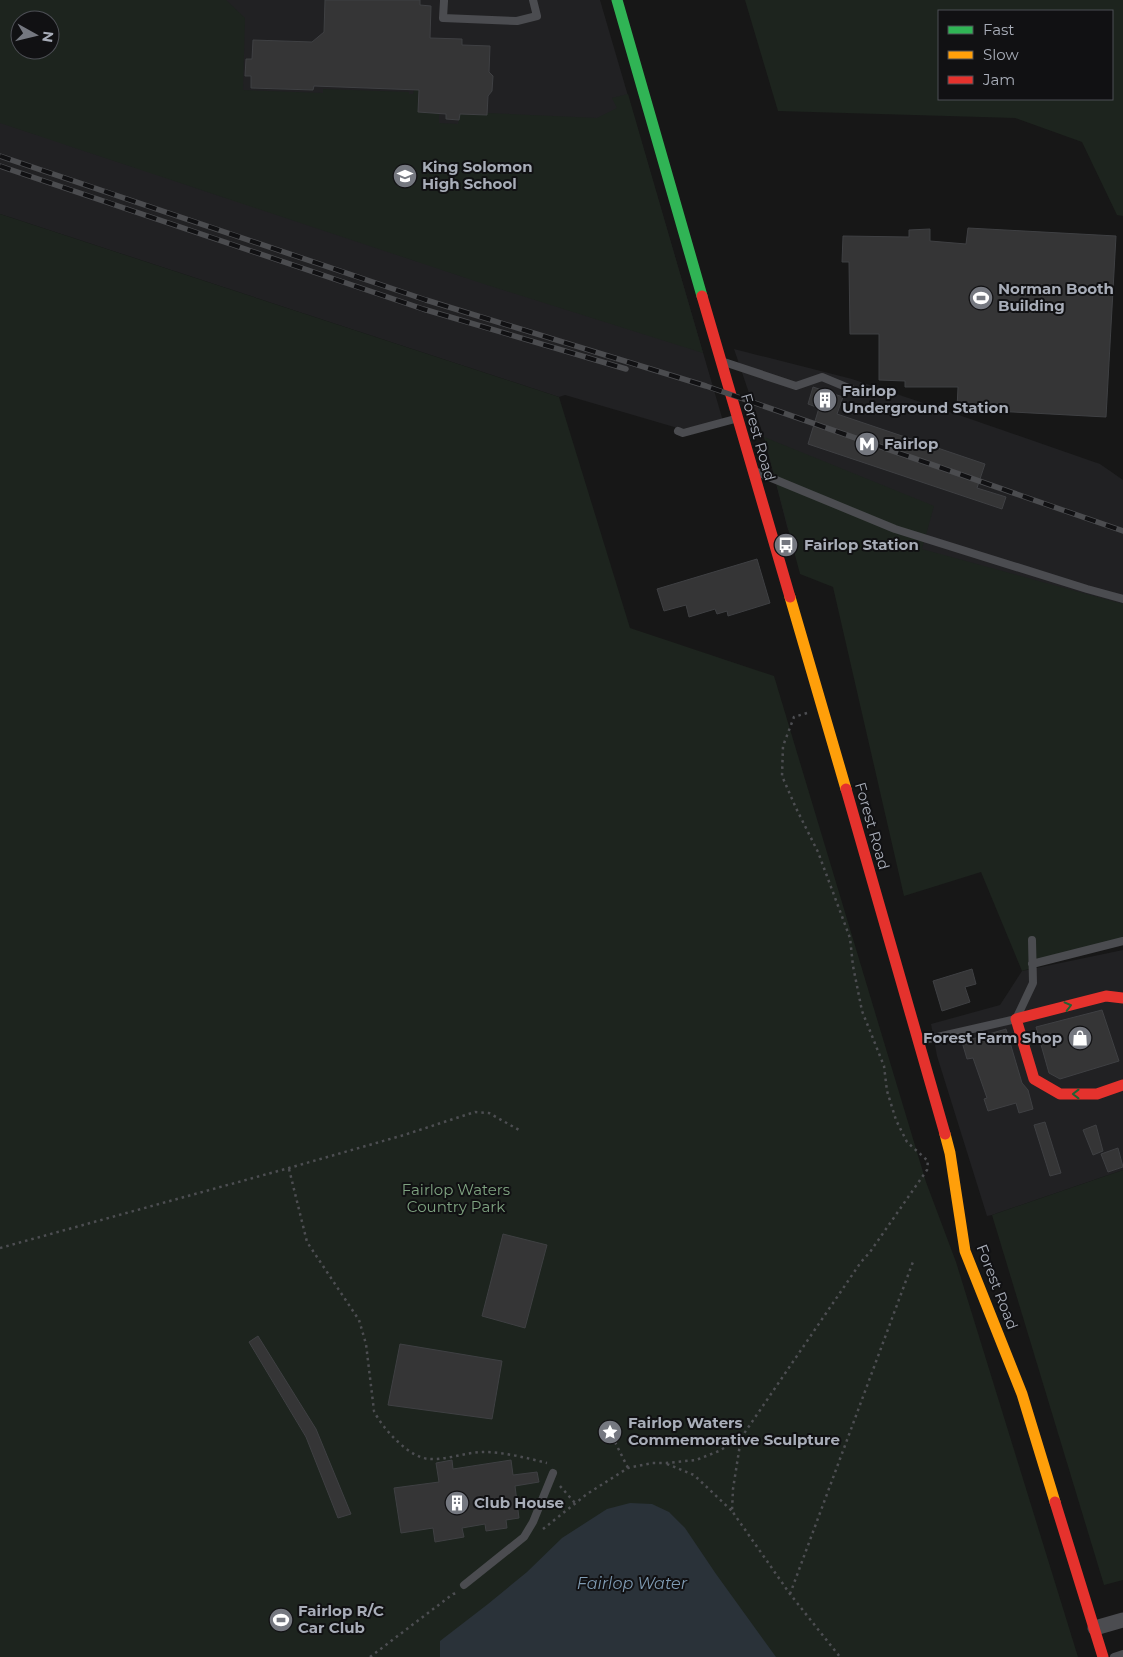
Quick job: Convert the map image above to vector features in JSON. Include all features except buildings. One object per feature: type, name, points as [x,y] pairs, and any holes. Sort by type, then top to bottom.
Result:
[{"type":"street","name":"Forest Road","points":[[617,0],[950,1153],[965,1251],[1022,1394],[1103,1657]]},
{"type":"street","points":[[1123,998],[1106,996],[1016,1019],[1034,1079],[1060,1094],[1097,1094],[1123,1085]]},
{"type":"street","points":[[1095,1628],[1123,1620]]},
{"type":"lane","points":[[444,1],[443,18],[517,20],[537,16],[533,0]]},
{"type":"lane","points":[[720,360],[796,386],[822,377],[858,392]]},
{"type":"lane","points":[[678,431],[683,433],[737,419]]},
{"type":"lane","points":[[752,470],[896,529],[1087,589],[1123,598]]},
{"type":"lane","points":[[918,1042],[1016,1019],[1033,982],[1032,940]]},
{"type":"lane","points":[[1032,964],[1123,941]]},
{"type":"lane","points":[[464,1589],[524,1537],[533,1522],[552,1477]]},
{"type":"lane","points":[[1114,1657],[1123,1654]]},
{"type":"path","points":[[732,1511],[734,1480],[741,1438],[861,1262],[927,1170],[928,1161],[907,1142],[896,1120],[887,1092],[884,1066],[862,1011],[853,966],[850,938],[818,852],[782,776],[783,746],[794,717],[808,712],[812,720]]},
{"type":"path","points":[[0,1248],[289,1168],[476,1112],[489,1113],[519,1130]]},
{"type":"path","points":[[289,1168],[307,1242],[359,1320],[366,1344],[374,1411],[390,1434],[404,1447],[421,1457],[430,1459],[483,1452],[528,1458],[556,1465]]},
{"type":"path","points":[[790,1594],[914,1259]]},
{"type":"path","points":[[614,1438],[605,1435],[607,1428],[616,1430],[614,1438],[628,1468]]},
{"type":"path","points":[[538,1533],[575,1504],[628,1468],[652,1463],[666,1464],[696,1460],[719,1451],[741,1438]]},
{"type":"path","points":[[666,1464],[694,1475],[732,1511],[790,1594],[840,1657]]},
{"type":"path","points":[[552,1477],[575,1504]]},
{"type":"path","points":[[370,1657],[453,1594],[464,1589]]},
{"type":"shaded area","name":"King Solomon High School","points":[[0,0],[600,0],[723,421],[681,429],[565,395],[559,397],[0,214]]},
{"type":"shaded area","points":[[734,349],[852,379],[953,413],[1100,464],[1123,480],[1123,657],[788,530],[764,437]]},
{"type":"shaded area","points":[[1123,950],[1123,1170],[987,1216],[937,1056],[931,1024],[1000,1005],[1022,971]]},
{"type":"green space","name":"King Solomon High School","points":[[0,0],[226,0],[245,18],[243,90],[323,93],[323,89],[409,92],[409,94],[413,94],[414,90],[419,90],[418,112],[439,113],[439,123],[458,124],[460,114],[487,115],[487,113],[597,118],[617,108],[612,98],[628,94],[703,353],[487,285],[0,123]]},
{"type":"green space","points":[[745,0],[1123,0],[1123,216],[1117,215],[1082,142],[1015,118],[778,111]]},
{"type":"green space","name":"Fairlop Waters Country Park","points":[[0,214],[559,397],[630,628],[774,676],[926,1182],[956,1262],[1078,1657],[0,1657]]},
{"type":"green space","points":[[764,437],[934,506],[922,549],[1123,604],[1123,942],[1022,971],[981,872],[904,896],[833,587],[800,574]]},
{"type":"green space","points":[[1123,1170],[1123,1580],[1104,1585],[992,1215]]},
{"type":"water","name":"Fairlop Water","points":[[630,1503],[652,1504],[669,1512],[685,1528],[776,1657],[440,1657],[440,1641],[527,1572],[562,1538],[607,1509]]},
{"type":"railway","points":[[0,156],[426,300],[706,386],[1123,531]]},
{"type":"railway","points":[[0,166],[423,309],[626,369]]},
{"type":"traffic: fast","points":[[617,0],[702,296]]},
{"type":"traffic: slow","points":[[790,597],[846,789]]},
{"type":"traffic: slow","points":[[945,1134],[950,1153],[965,1251],[1022,1394],[1055,1502]]},
{"type":"traffic: jam","points":[[702,296],[790,597]]},
{"type":"traffic: jam","points":[[846,789],[945,1134]]},
{"type":"traffic: jam","points":[[1123,998],[1106,996],[1016,1019],[1034,1079],[1060,1094],[1097,1094],[1123,1085]]},
{"type":"traffic: jam","points":[[1055,1502],[1103,1657]]},
{"type":"place","name":"King Solomon High School","points":[[405,176]]},
{"type":"place","name":"Norman Booth Building","points":[[981,298]]},
{"type":"place","name":"Fairlop Underground Station","points":[[825,400]]},
{"type":"place","name":"Fairlop","points":[[867,444]]},
{"type":"place","name":"Fairlop Station","points":[[786,545]]},
{"type":"place","name":"Forest Farm Shop","points":[[1080,1038]]},
{"type":"place","name":"Fairlop Waters Commemorative Sculpture","points":[[610,1432]]},
{"type":"place","name":"Club House","points":[[457,1503]]},
{"type":"place","name":"Fairlop R/C Car Club","points":[[281,1620]]}]
